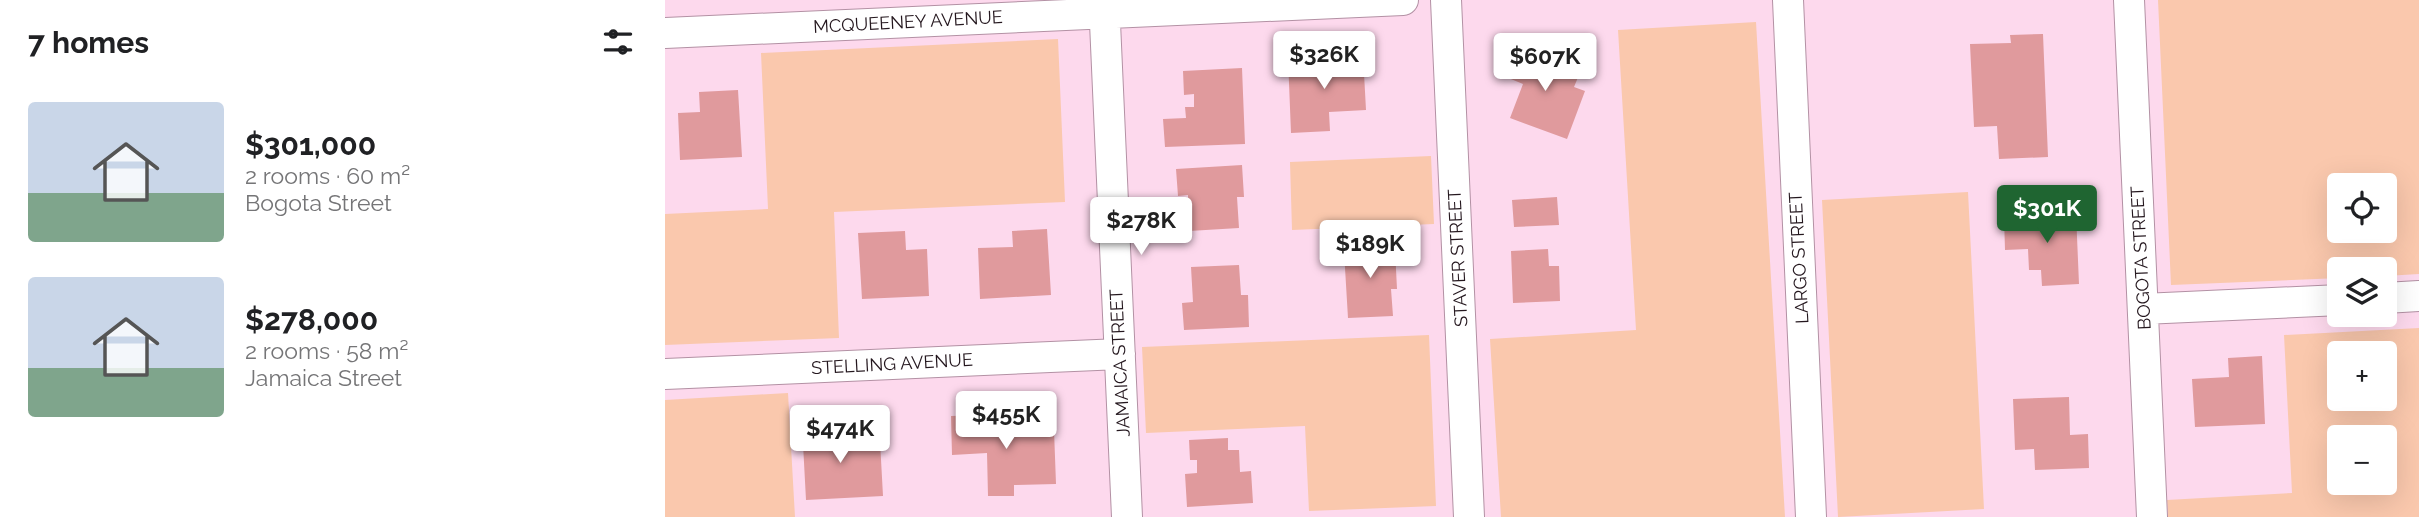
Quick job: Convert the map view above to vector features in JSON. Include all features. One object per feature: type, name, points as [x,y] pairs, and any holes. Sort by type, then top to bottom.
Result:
[{"type":"street","name":"MCQUEENEY AVENUE","points":[[665,33],[1105,7],[1403,0]]},
{"type":"street","name":"STAVER STREET","points":[[1446,0],[1469,517]]},
{"type":"street","name":"LARGO STREET","points":[[1788,0],[1811,517]]},
{"type":"street","name":"BOGOTA STREET","points":[[2129,0],[2152,517]]},
{"type":"street","name":"JAMAICA STREET","points":[[1105,7],[1127,517]]},
{"type":"street","points":[[2397,297],[2419,296]]},
{"type":"street","points":[[2143,309],[2327,301]]},
{"type":"street","name":"STELLING AVENUE","points":[[665,374],[1120,354]]},
{"type":"shaded area","points":[[2158,0],[2419,0],[2419,274],[2397,275],[2397,257],[2327,257],[2327,279],[2171,285]]},
{"type":"shaded area","points":[[1756,22],[1785,517],[1501,517],[1490,339],[1636,330],[1618,30]]},
{"type":"shaded area","points":[[1058,39],[1065,202],[834,212],[839,338],[665,345],[665,214],[768,209],[761,53]]},
{"type":"shaded area","points":[[1431,156],[1434,224],[1292,230],[1290,162]]},
{"type":"shaded area","points":[[1968,192],[1984,509],[1838,517],[1822,200]]},
{"type":"shaded area","points":[[2419,328],[2419,517],[2168,517],[2167,500],[2292,493],[2284,335]]},
{"type":"shaded area","points":[[1429,335],[1436,506],[1309,511],[1305,426],[1146,433],[1142,347]]},
{"type":"shaded area","points":[[788,393],[795,517],[665,517],[665,400]]},
{"type":"building","points":[[2043,34],[2048,157],[1999,159],[1997,126],[1974,127],[1970,44],[2011,43],[2010,35]]},
{"type":"building","points":[[1518,47],[1581,70],[1574,87],[1585,91],[1567,139],[1510,118],[1523,84],[1506,77]]},
{"type":"building","points":[[1363,55],[1366,110],[1329,112],[1330,131],[1291,133],[1288,58],[1325,56],[1325,64],[1339,63],[1339,56]]},
{"type":"building","points":[[1242,68],[1245,144],[1165,147],[1163,119],[1186,118],[1185,107],[1194,107],[1194,94],[1184,95],[1183,71]]},
{"type":"building","points":[[738,90],[742,157],[680,160],[678,113],[700,112],[699,92]]},
{"type":"building","points":[[1242,165],[1244,197],[1237,197],[1239,228],[1189,231],[1185,202],[1188,202],[1188,195],[1178,196],[1176,169]]},
{"type":"building","points":[[1557,197],[1559,225],[1514,227],[1512,200]]},
{"type":"building","points":[[2076,213],[2079,284],[2042,286],[2041,270],[2029,270],[2028,249],[2005,250],[2004,217]]},
{"type":"building","points":[[1047,229],[1051,295],[980,299],[978,248],[1013,247],[1012,231]]},
{"type":"building","points":[[905,231],[906,250],[927,249],[929,296],[862,299],[858,233]]},
{"type":"building","points":[[1379,237],[1379,250],[1395,249],[1397,289],[1391,289],[1393,316],[1348,318],[1344,251],[1359,250],[1359,238]]},
{"type":"building","points":[[1548,249],[1549,266],[1559,266],[1560,301],[1513,303],[1511,251]]},
{"type":"building","points":[[1239,265],[1241,295],[1248,295],[1249,327],[1184,330],[1182,303],[1193,302],[1191,267]]},
{"type":"building","points":[[2262,356],[2265,424],[2195,427],[2192,379],[2229,377],[2228,358]]},
{"type":"building","points":[[2069,397],[2070,435],[2088,434],[2089,468],[2035,470],[2034,449],[2015,450],[2013,399]]},
{"type":"building","points":[[1012,414],[1013,432],[1054,430],[1056,484],[1014,485],[1014,496],[988,496],[987,453],[952,455],[951,416]]},
{"type":"building","points":[[839,423],[840,443],[880,441],[883,496],[806,500],[802,425]]},
{"type":"building","points":[[1228,438],[1228,450],[1239,450],[1240,472],[1251,471],[1253,503],[1187,507],[1185,474],[1197,473],[1197,460],[1190,460],[1189,440]]}]
